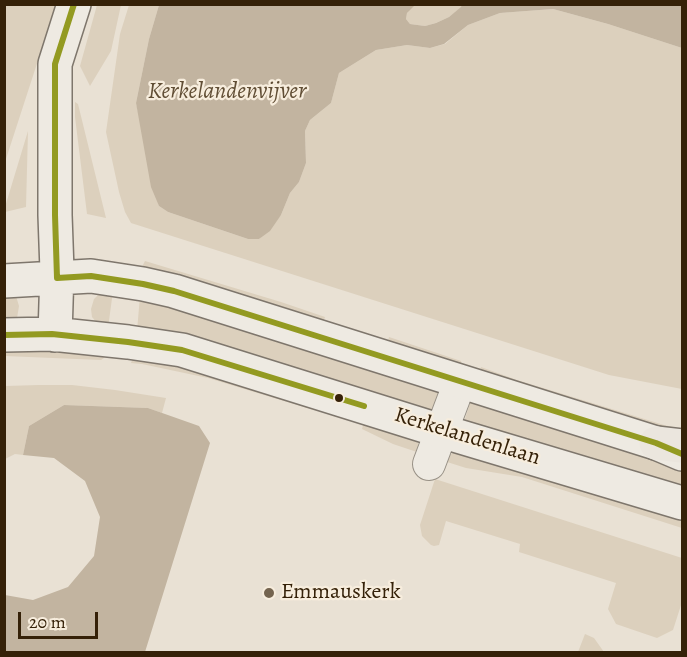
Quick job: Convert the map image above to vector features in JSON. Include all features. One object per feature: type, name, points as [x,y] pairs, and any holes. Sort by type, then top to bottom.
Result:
[{"type":"street","points":[[55,335],[57,278],[55,64],[74,4]]},
{"type":"street","points":[[4,280],[91,276],[174,291],[674,448]]},
{"type":"street","name":"Kerkelandenlaan","points":[[4,335],[55,335],[182,350],[682,503]]},
{"type":"street","points":[[429,464],[460,382]]},
{"type":"shaded area","points":[[4,5],[56,5],[5,162]]},
{"type":"shaded area","points":[[97,5],[121,5],[111,51],[90,86],[80,66]]},
{"type":"shaded area","points":[[129,5],[159,5],[149,39],[136,103],[159,206],[168,212],[248,239],[259,239],[281,215],[290,193],[299,182],[306,163],[305,131],[310,120],[331,103],[339,73],[376,50],[407,45],[430,48],[445,44],[468,25],[500,13],[553,9],[682,48],[682,389],[609,375],[131,223],[119,192],[106,132],[120,34]]},
{"type":"shaded area","points":[[413,5],[462,5],[462,7],[449,17],[425,26],[410,24],[406,19]]},
{"type":"shaded area","points":[[75,102],[78,104],[106,218],[87,214]]},
{"type":"shaded area","points":[[28,131],[26,207],[5,212],[5,207]]},
{"type":"shaded area","points":[[145,261],[325,317],[322,325],[141,269]]},
{"type":"shaded area","points":[[103,290],[113,291],[108,328],[97,323],[92,317],[91,309],[94,299]]},
{"type":"shaded area","points":[[4,291],[16,296],[19,306],[17,318],[6,323],[5,323]]},
{"type":"shaded area","points":[[140,296],[440,390],[433,411],[137,331]]},
{"type":"shaded area","points":[[389,337],[461,361],[462,366],[387,346]]},
{"type":"shaded area","points":[[36,346],[106,354],[101,360],[5,356],[5,348]]},
{"type":"shaded area","points":[[134,355],[188,365],[308,401],[307,408],[208,378],[131,363]]},
{"type":"shaded area","points":[[481,367],[517,380],[682,429],[682,438],[479,374]]},
{"type":"shaded area","points":[[72,385],[166,398],[162,413],[148,408],[64,405],[29,426],[23,455],[15,454],[5,459],[5,386]]},
{"type":"shaded area","points":[[472,397],[682,465],[682,489],[463,425]]},
{"type":"shaded area","points":[[365,418],[413,436],[418,443],[420,453],[393,444],[362,429]]},
{"type":"shaded area","points":[[465,450],[682,520],[682,528],[522,477],[466,468],[444,461],[454,452]]},
{"type":"shaded area","points":[[435,479],[682,558],[682,602],[673,630],[657,638],[616,624],[608,609],[616,583],[519,552],[520,544],[446,521],[439,545],[431,545],[422,536],[420,525]]},
{"type":"shaded area","points":[[585,634],[594,638],[604,652],[578,652]]},
{"type":"water","name":"Kerkelandenvijver","points":[[159,5],[415,5],[407,13],[406,19],[410,24],[425,26],[449,17],[462,5],[682,5],[682,48],[553,9],[500,13],[468,25],[444,44],[430,48],[407,45],[376,50],[339,73],[331,103],[310,120],[305,131],[306,163],[299,182],[290,193],[281,215],[270,231],[259,239],[248,239],[168,212],[159,206],[151,187],[136,103],[149,39]]},
{"type":"water","points":[[64,405],[148,408],[199,426],[210,443],[145,652],[5,652],[5,595],[33,600],[68,587],[94,556],[100,517],[85,481],[54,458],[23,455],[29,426]]},
{"type":"transit line","points":[[74,4],[55,64],[57,278],[91,276],[174,291],[656,443],[682,454]]},
{"type":"transit line","points":[[4,335],[52,334],[182,350],[364,406]]},
{"type":"place","name":"Emmauskerk","points":[[269,593]]}]
